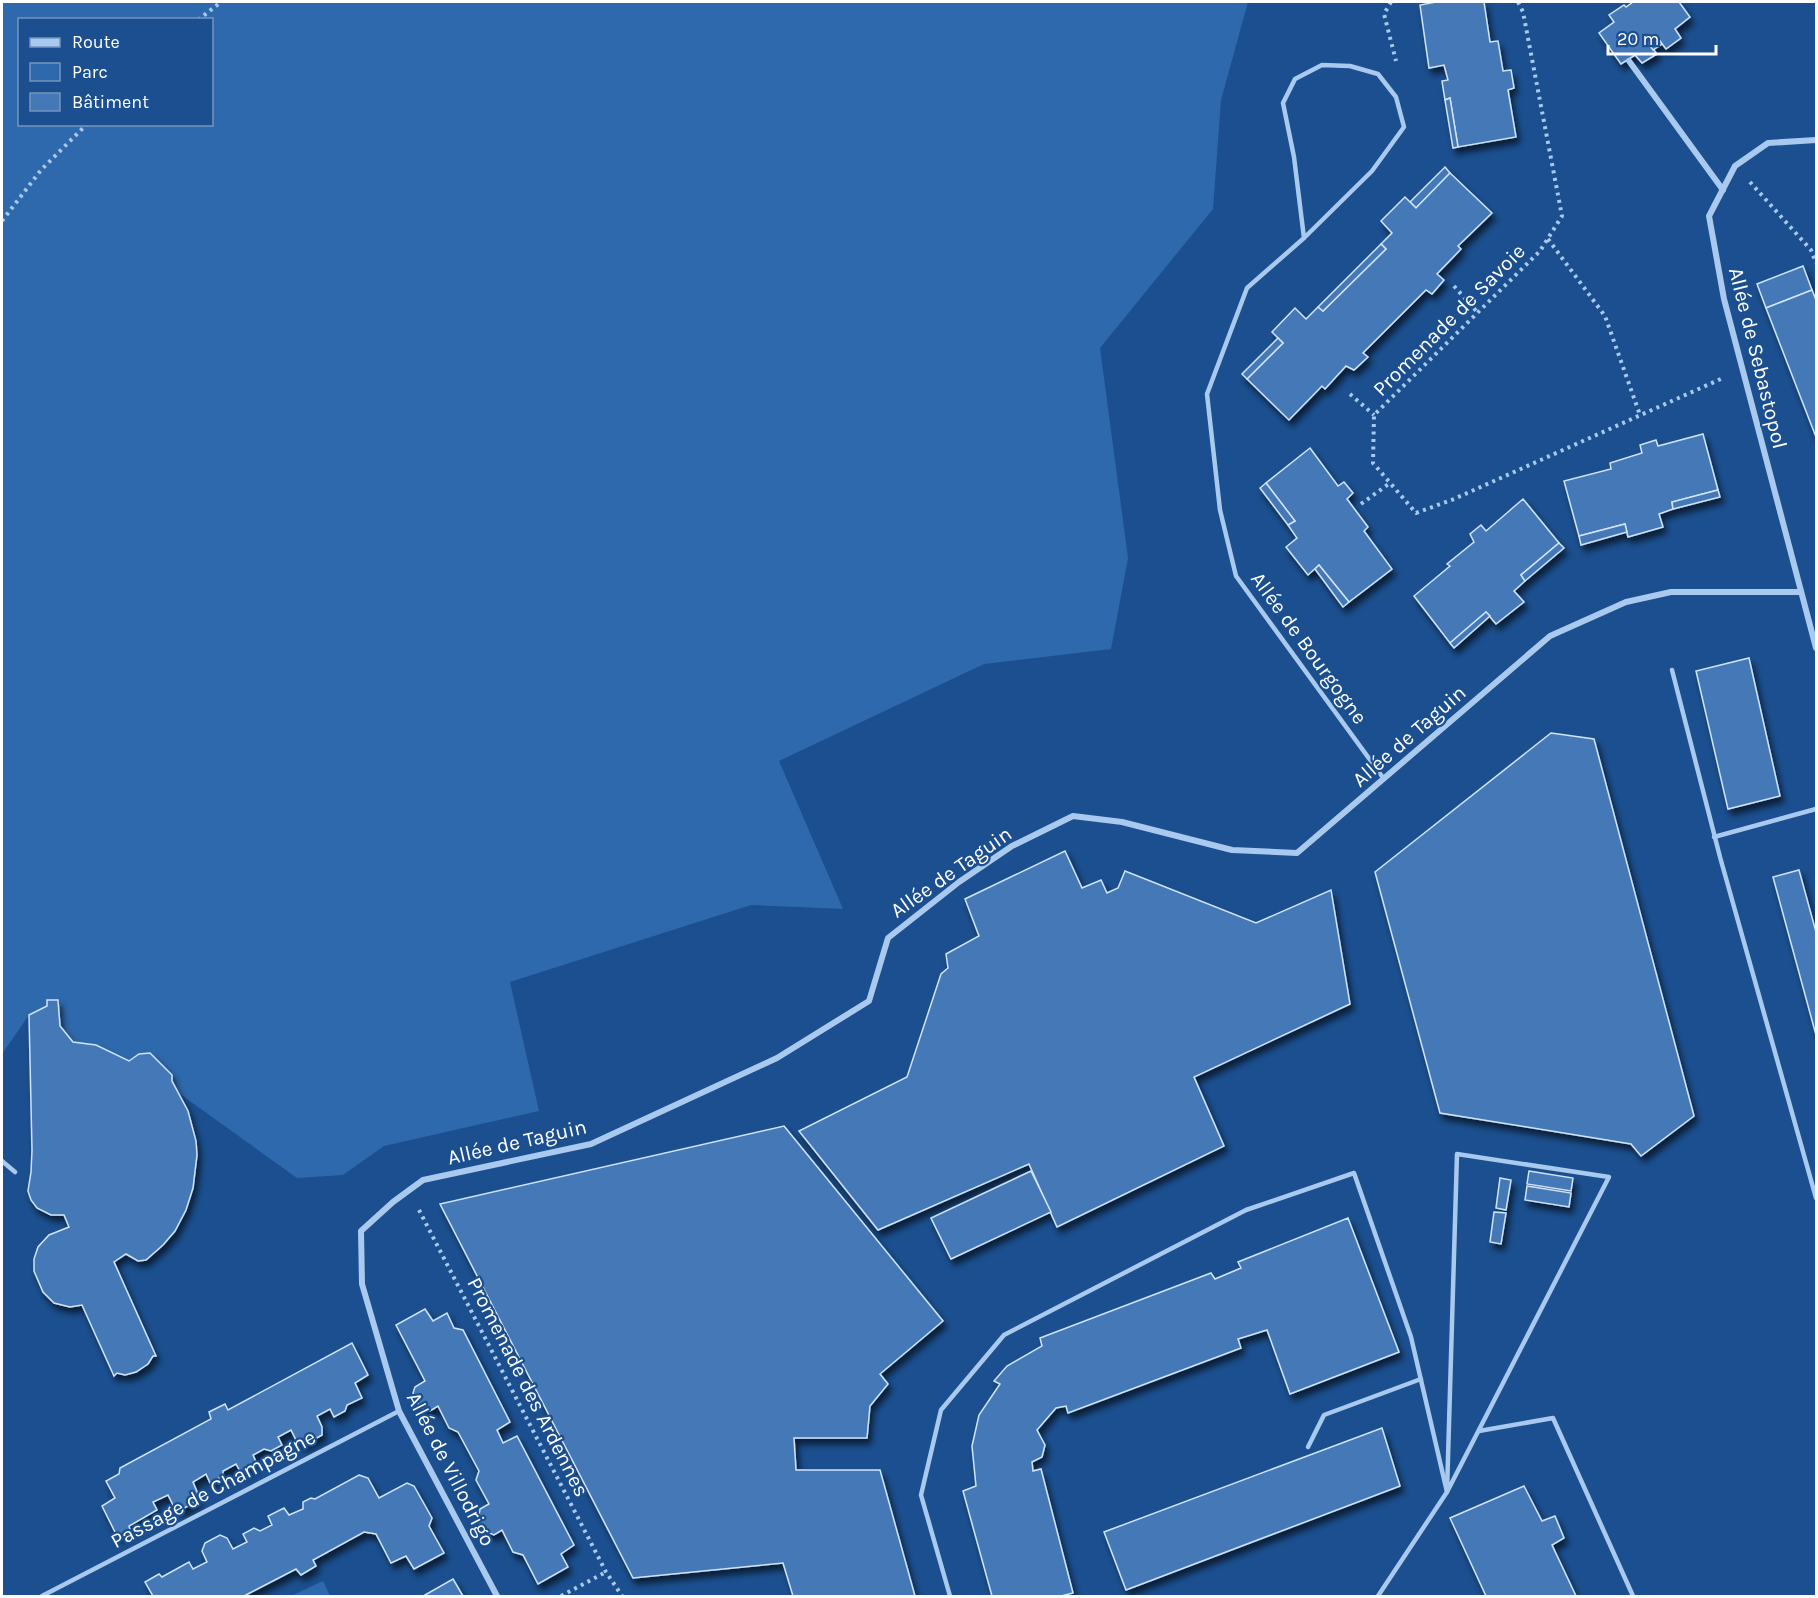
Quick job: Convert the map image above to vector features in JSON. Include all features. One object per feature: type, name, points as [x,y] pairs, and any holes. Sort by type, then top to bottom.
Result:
[{"type":"street","points":[[1629,61],[1723,190]]},
{"type":"street","name":"Allée de Sebastopol","points":[[1816,140],[1768,143],[1735,166],[1709,216],[1724,299],[1816,648]]},
{"type":"street","name":"Allée de Taguin","points":[[362,1284],[362,1232],[393,1202],[423,1180],[591,1144],[777,1058],[869,1001],[888,938],[959,882],[1012,846],[1073,816],[1122,822],[1232,850],[1297,853],[1550,636],[1626,602],[1671,592],[1801,592]]},
{"type":"street","name":"Allée de Villodrigo","points":[[362,1284],[399,1411],[498,1596]]},
{"type":"lane","name":"Allée de Bourgogne","points":[[1304,238],[1294,157],[1283,103],[1295,79],[1322,65],[1350,66],[1378,74],[1396,98],[1404,127],[1372,171],[1304,238],[1247,288],[1207,394],[1220,510],[1236,576],[1384,779]]},
{"type":"lane","points":[[1672,670],[1714,837],[1816,1198]]},
{"type":"lane","points":[[1714,837],[1816,809]]},
{"type":"lane","points":[[1378,1596],[1447,1492],[1609,1177],[1457,1154],[1447,1492]]},
{"type":"lane","points":[[2,1161],[15,1172]]},
{"type":"lane","points":[[950,1596],[921,1495],[941,1410],[1004,1335],[1246,1210],[1354,1173],[1411,1337],[1447,1492]]},
{"type":"lane","points":[[1308,1447],[1324,1415],[1421,1379]]},
{"type":"lane","name":"Passage de Champagne","points":[[42,1596],[399,1411]]},
{"type":"lane","points":[[1479,1431],[1553,1418],[1633,1596]]},
{"type":"path","points":[[201,18],[221,2]]},
{"type":"path","points":[[1391,2],[1384,14],[1402,84],[1396,98]]},
{"type":"path","name":"Promenade de Savoie","points":[[1518,2],[1523,12],[1562,216],[1540,251],[1374,415],[1373,463],[1416,513],[1454,499],[1743,369]]},
{"type":"path","points":[[2,221],[41,170],[85,126]]},
{"type":"path","points":[[1735,166],[1811,250],[1816,263]]},
{"type":"path","points":[[1548,239],[1605,316],[1640,415]]},
{"type":"path","points":[[1454,285],[1478,313]]},
{"type":"path","points":[[1350,394],[1374,415]]},
{"type":"path","points":[[1361,504],[1390,483]]},
{"type":"path","name":"Promenade des Ardennes","points":[[409,1190],[606,1572],[622,1596]]},
{"type":"path","points":[[561,1596],[606,1572]]},
{"type":"green space","points":[[2,2],[1248,2],[1221,100],[1213,209],[1100,348],[1128,558],[1111,649],[984,664],[779,761],[843,909],[751,905],[510,982],[539,1111],[384,1146],[343,1175],[297,1178],[180,1094],[172,1081],[172,1075],[150,1053],[129,1061],[96,1045],[73,1042],[60,1026],[58,1000],[47,1000],[47,1006],[29,1015],[2,1054]]},
{"type":"green space","points":[[323,1581],[330,1596],[291,1596]]},
{"type":"building","points":[[1436,2],[1484,2],[1490,42],[1498,41],[1503,71],[1511,70],[1514,88],[1508,90],[1516,137],[1458,147],[1450,98],[1445,100],[1442,81],[1448,80],[1444,65],[1429,68],[1420,5]]},
{"type":"building","points":[[1633,2],[1679,2],[1690,17],[1675,29],[1681,38],[1666,49],[1657,37],[1648,43],[1657,54],[1642,63],[1635,55],[1621,64],[1599,33],[1614,22],[1609,15]]},
{"type":"building","points":[[1657,37],[1662,44],[1653,50],[1648,43]]},
{"type":"building","points":[[1450,98],[1458,147],[1453,148],[1445,100]]},
{"type":"building","points":[[1445,167],[1450,173],[1416,208],[1410,202]]},
{"type":"building","points":[[1450,173],[1492,213],[1458,246],[1461,249],[1437,274],[1444,280],[1432,294],[1426,290],[1363,353],[1368,357],[1354,370],[1346,366],[1325,389],[1322,386],[1289,420],[1247,379],[1283,343],[1272,332],[1295,308],[1306,319],[1318,307],[1323,311],[1386,249],[1381,244],[1392,233],[1381,221],[1405,197],[1416,208]]},
{"type":"building","points":[[1381,244],[1386,249],[1323,311],[1318,307]]},
{"type":"building","points":[[1803,266],[1812,290],[1766,308],[1757,284]]},
{"type":"building","points":[[1812,290],[1816,300],[1816,437],[1766,308]]},
{"type":"building","points":[[1278,338],[1283,343],[1247,379],[1242,374]]},
{"type":"building","points":[[1703,434],[1718,490],[1672,502],[1673,509],[1659,514],[1663,527],[1628,537],[1625,524],[1579,536],[1564,481],[1611,469],[1610,463],[1642,453],[1640,445],[1656,440],[1658,446]]},
{"type":"building","points":[[1310,448],[1338,486],[1344,482],[1353,493],[1347,499],[1368,527],[1364,531],[1392,569],[1349,602],[1319,565],[1308,575],[1286,547],[1297,538],[1288,525],[1295,521],[1266,483]]},
{"type":"building","points":[[1266,483],[1295,521],[1288,525],[1260,488]]},
{"type":"building","points":[[1718,490],[1720,497],[1673,509],[1672,502]]},
{"type":"building","points":[[1523,499],[1559,543],[1521,575],[1525,581],[1514,591],[1524,602],[1496,624],[1486,612],[1450,643],[1414,596],[1474,542],[1470,534],[1481,525],[1486,531]]},
{"type":"building","points":[[1625,524],[1627,532],[1581,545],[1579,536]]},
{"type":"building","points":[[1559,543],[1564,548],[1525,581],[1521,575]]},
{"type":"building","points":[[1319,565],[1349,602],[1343,607],[1315,569]]},
{"type":"building","points":[[1486,612],[1490,616],[1454,648],[1450,643]]},
{"type":"building","points":[[1749,658],[1780,796],[1728,809],[1696,671]]},
{"type":"building","points":[[1551,733],[1594,739],[1694,1116],[1641,1156],[1631,1144],[1440,1113],[1375,872]]},
{"type":"building","points":[[1065,851],[1082,888],[1101,880],[1107,893],[1118,888],[1125,871],[1256,923],[1331,890],[1350,1004],[1194,1077],[1224,1146],[1057,1227],[1029,1164],[878,1230],[799,1131],[907,1077],[941,974],[948,968],[946,954],[979,936],[965,899]]},
{"type":"building","points":[[1799,870],[1816,932],[1816,1035],[1773,877]]},
{"type":"building","points":[[47,1000],[58,1000],[60,1026],[73,1042],[96,1045],[129,1061],[139,1054],[150,1053],[172,1075],[172,1081],[188,1111],[196,1141],[197,1155],[193,1188],[186,1210],[175,1231],[146,1260],[138,1261],[126,1254],[114,1262],[156,1356],[153,1356],[148,1364],[136,1372],[125,1375],[117,1373],[114,1376],[82,1305],[70,1307],[54,1303],[43,1292],[34,1271],[34,1259],[38,1247],[49,1235],[69,1227],[64,1215],[51,1215],[37,1208],[28,1191],[32,1150],[29,1015],[47,1006]]},
{"type":"building","points":[[784,1126],[943,1321],[880,1374],[888,1384],[870,1406],[867,1438],[794,1438],[796,1470],[880,1470],[915,1596],[793,1596],[783,1563],[633,1578],[440,1204]]},
{"type":"building","points":[[1031,1171],[1051,1212],[951,1259],[931,1218]]},
{"type":"building","points":[[1529,1171],[1573,1178],[1571,1191],[1527,1184]]},
{"type":"building","points":[[1500,1178],[1511,1180],[1506,1210],[1496,1208]]},
{"type":"building","points":[[1527,1186],[1571,1193],[1569,1207],[1525,1200]]},
{"type":"building","points":[[1494,1212],[1506,1213],[1501,1244],[1490,1242]]},
{"type":"building","points":[[1348,1218],[1399,1352],[1290,1394],[1267,1330],[1238,1339],[1241,1348],[1068,1413],[1066,1406],[1056,1408],[1037,1430],[1045,1445],[1042,1457],[1032,1462],[1033,1471],[1041,1469],[1073,1593],[1061,1596],[992,1596],[963,1491],[976,1486],[972,1446],[979,1415],[1000,1384],[994,1381],[1007,1366],[1042,1346],[1040,1338],[1211,1273],[1215,1279],[1241,1268],[1238,1262]]},
{"type":"building","points":[[425,1309],[433,1321],[447,1313],[454,1328],[463,1330],[510,1422],[497,1430],[503,1443],[517,1436],[574,1545],[561,1554],[568,1567],[538,1584],[523,1555],[513,1552],[502,1530],[494,1535],[485,1531],[478,1520],[480,1509],[489,1504],[476,1480],[479,1471],[458,1432],[449,1428],[438,1406],[430,1411],[420,1408],[413,1393],[415,1387],[425,1381],[396,1325]]},
{"type":"building","points":[[352,1343],[368,1375],[355,1383],[362,1398],[347,1405],[345,1411],[334,1417],[330,1409],[317,1416],[322,1427],[322,1435],[306,1444],[297,1442],[291,1430],[278,1437],[282,1445],[271,1451],[264,1449],[253,1455],[257,1464],[241,1473],[236,1464],[223,1471],[223,1476],[210,1483],[206,1474],[193,1482],[198,1494],[197,1501],[181,1510],[174,1507],[168,1495],[153,1502],[157,1510],[129,1526],[130,1530],[117,1536],[102,1506],[115,1498],[106,1481],[119,1474],[120,1468],[211,1419],[209,1412],[225,1404],[228,1410]]},
{"type":"building","points":[[1382,1428],[1400,1486],[1126,1590],[1104,1532]]},
{"type":"building","points":[[359,1475],[368,1478],[379,1498],[407,1483],[414,1486],[432,1518],[429,1526],[444,1553],[414,1569],[406,1556],[391,1563],[376,1534],[364,1532],[313,1560],[316,1566],[301,1575],[296,1569],[244,1596],[153,1596],[145,1582],[159,1574],[162,1577],[189,1562],[193,1569],[207,1562],[202,1551],[205,1543],[220,1535],[227,1538],[233,1549],[247,1542],[243,1534],[254,1528],[260,1531],[272,1525],[268,1516],[284,1508],[289,1515],[303,1509],[303,1502],[311,1498],[315,1499]]},
{"type":"building","points":[[1524,1486],[1542,1521],[1555,1516],[1564,1538],[1552,1545],[1576,1596],[1486,1596],[1450,1518]]},
{"type":"building","points":[[453,1579],[463,1596],[425,1595]]}]
